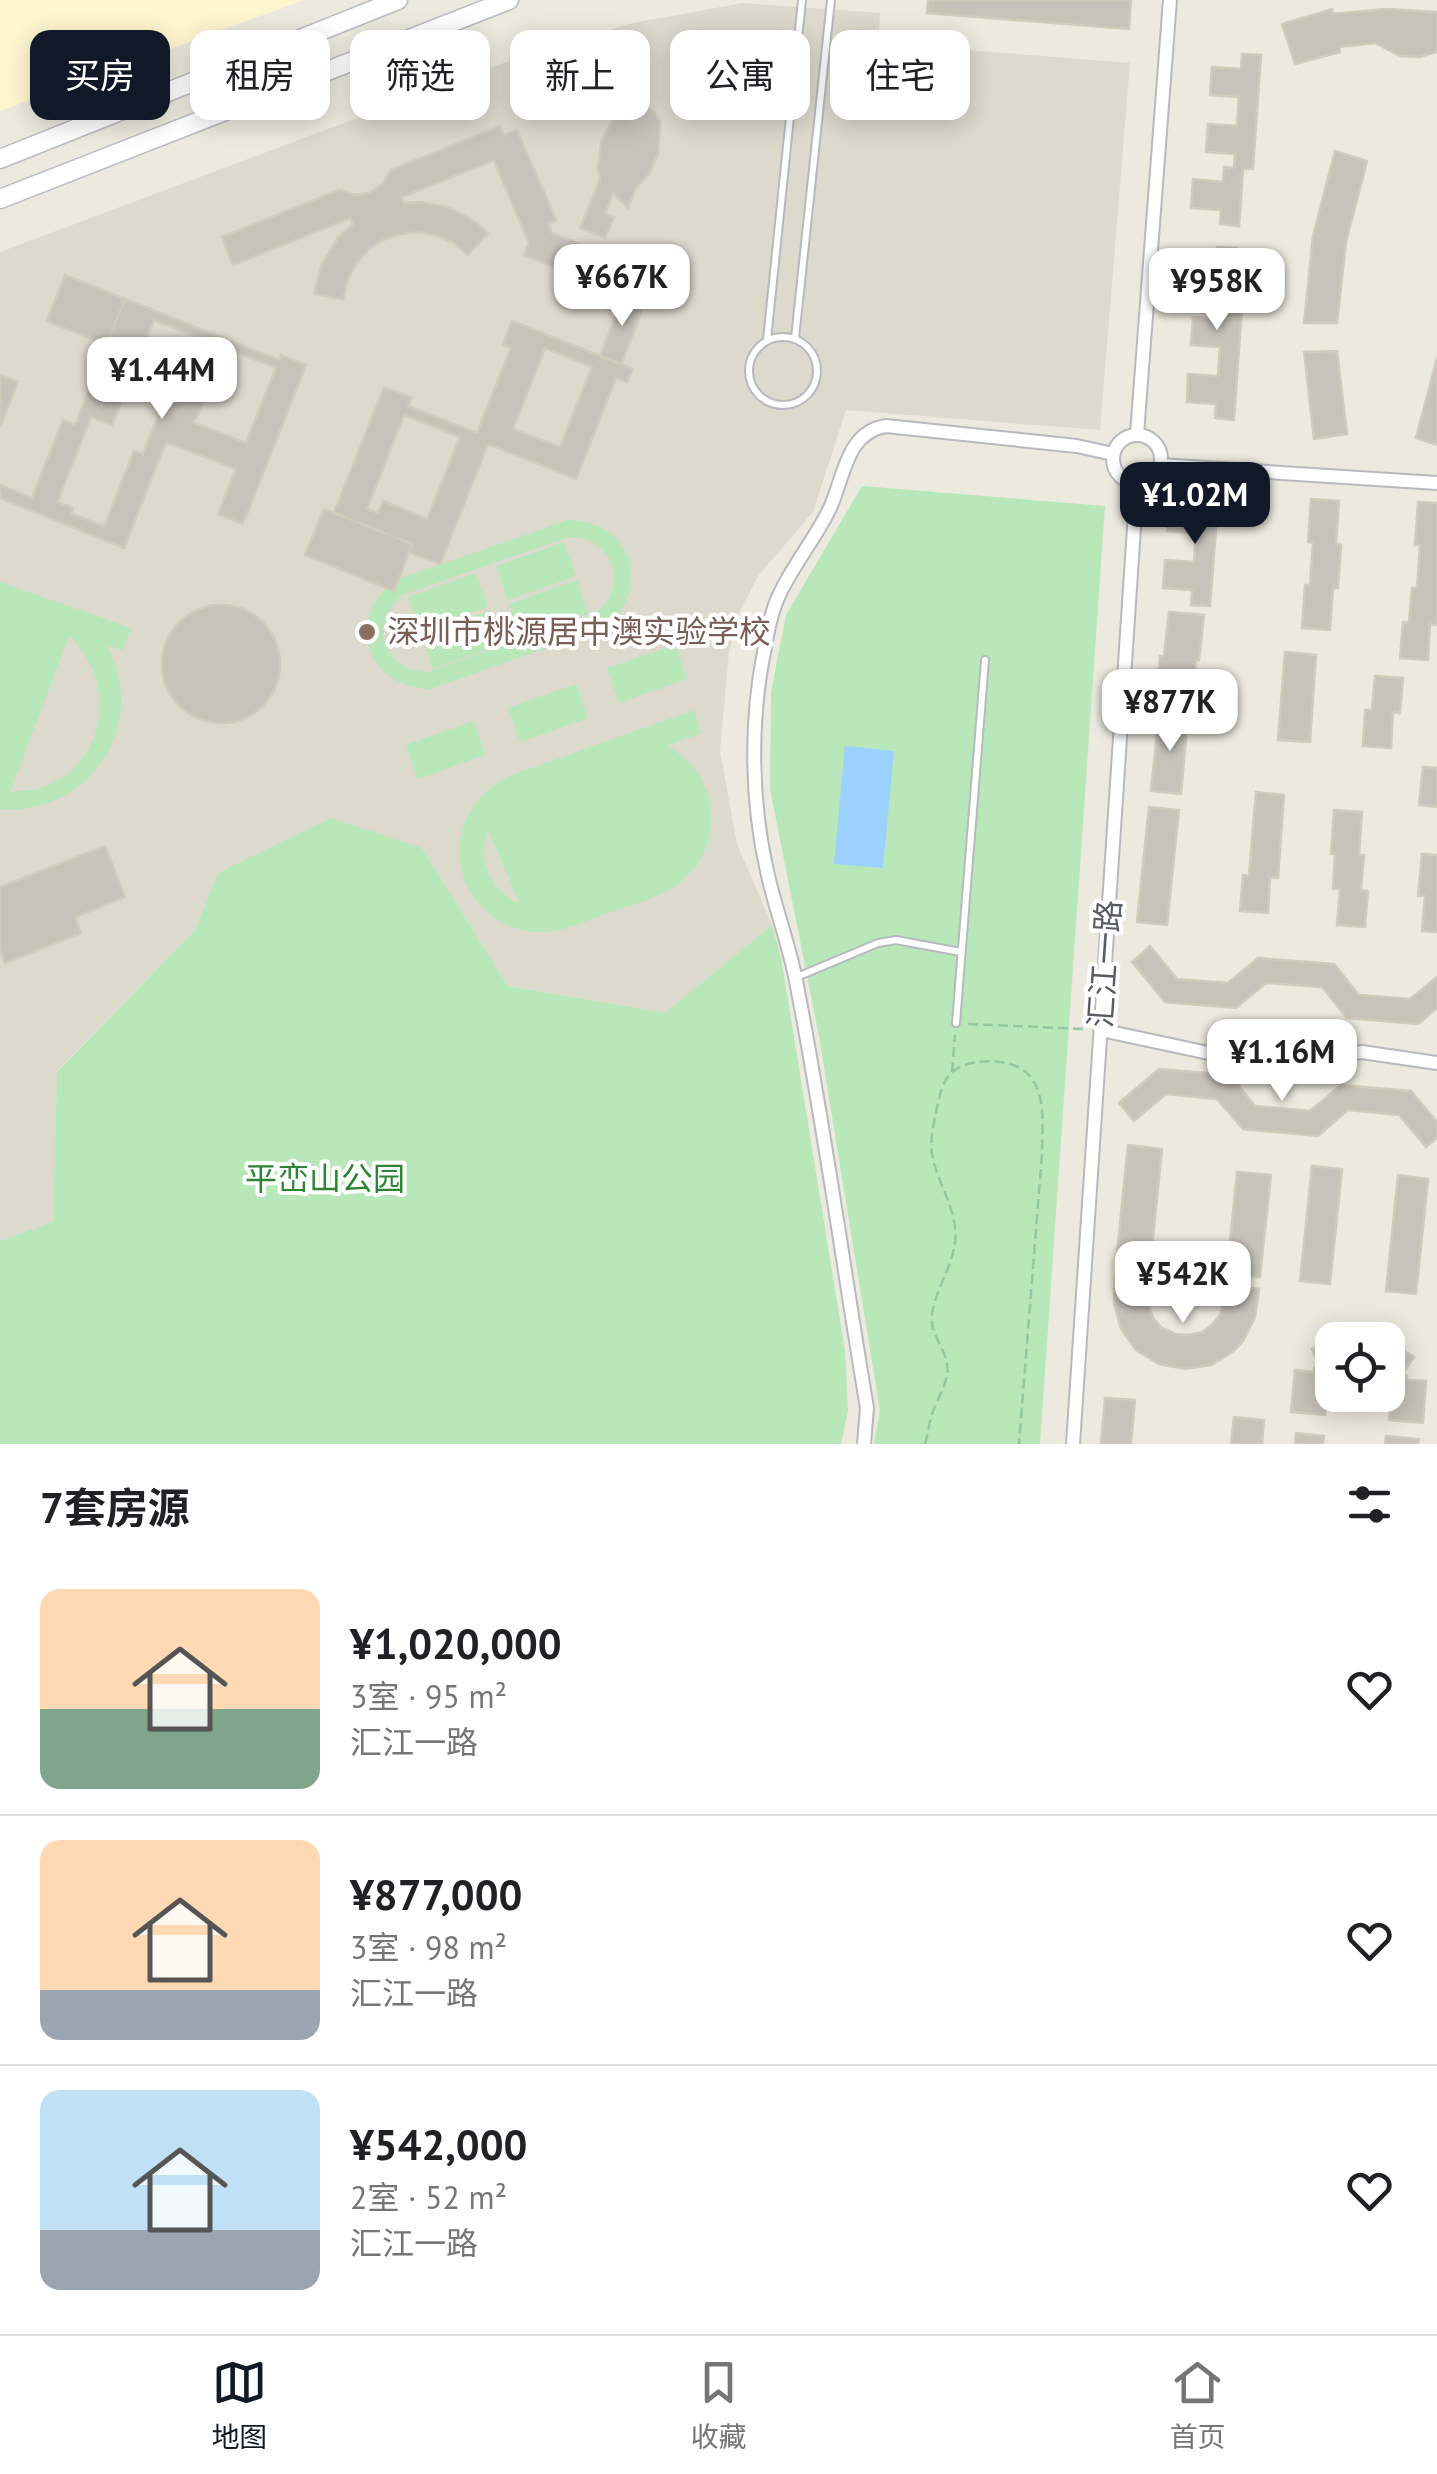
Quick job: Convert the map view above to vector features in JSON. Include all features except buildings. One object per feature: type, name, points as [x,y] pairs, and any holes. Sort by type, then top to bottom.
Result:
[{"type":"main road","points":[[0,199],[509,0]]},
{"type":"main road","points":[[0,158],[391,1]]},
{"type":"street","points":[[1137,434],[1170,0]]},
{"type":"street","points":[[864,1444],[868,1408],[796,977],[766,868],[755,796],[755,728],[763,654],[776,601],[820,528],[839,489],[852,448],[873,428],[886,426],[1077,446],[1113,454]]},
{"type":"street","points":[[1137,434],[1156,444],[1160,464],[1152,478],[1137,484],[1118,474],[1113,454],[1124,438],[1137,434]]},
{"type":"street","points":[[1160,464],[1437,483]]},
{"type":"street","name":"汇江一路","points":[[1073,1444],[1137,484]]},
{"type":"street","points":[[1101,1030],[1213,1054],[1264,1060],[1362,1052],[1437,1063]]},
{"type":"lane","points":[[767,340],[802,0]]},
{"type":"lane","points":[[795,338],[831,0]]},
{"type":"lane","points":[[795,338],[815,359],[816,379],[806,395],[789,404],[762,398],[750,382],[752,354],[767,340],[795,338]]},
{"type":"lane","points":[[956,1023],[985,660]]},
{"type":"lane","points":[[796,977],[878,943],[896,940],[961,952]]},
{"type":"path","points":[[925,1444],[948,1364],[933,1332],[932,1316],[954,1254],[956,1228],[932,1153],[938,1103],[952,1072],[956,1023],[1101,1030]]},
{"type":"path","points":[[952,1072],[979,1062],[1004,1062],[1028,1073],[1042,1107],[1042,1154],[1018,1444]]},
{"type":"shaded area","points":[[0,0],[304,0],[222,30],[190,30],[190,42],[170,49],[170,30],[30,30],[30,100],[0,111]]},
{"type":"shaded area","name":"深圳市桃源居中澳实验学校","points":[[743,3],[880,13],[879,30],[830,30],[830,120],[970,120],[970,50],[1130,63],[1100,430],[846,410],[813,512],[758,576],[739,613],[729,651],[720,751],[737,844],[772,925],[665,1013],[508,986],[422,848],[218,873],[195,930],[57,1071],[54,1223],[0,1241],[0,252],[352,120],[490,120],[490,68],[510,61],[510,120],[650,120],[650,30],[610,30]]},
{"type":"green space","points":[[862,486],[1105,506],[1040,1444],[874,1444],[880,1411],[819,1036],[770,789],[771,692],[786,615]]},
{"type":"green space","points":[[568,520],[590,523],[608,532],[628,559],[631,576],[620,612],[605,628],[430,689],[391,677],[370,650],[370,615],[378,597],[393,581]],"holes":[[[569,537],[597,545],[612,564],[612,589],[596,613],[428,672],[413,669],[391,655],[385,644],[385,619],[402,595]]]},
{"type":"green space","points":[[564,542],[576,576],[508,600],[496,566]]},
{"type":"green space","points":[[476,573],[488,607],[420,631],[408,597]]},
{"type":"green space","points":[[577,580],[588,614],[520,638],[509,604]]},
{"type":"green space","points":[[0,582],[131,628],[123,650],[106,645],[118,675],[121,705],[116,733],[103,759],[85,781],[60,797],[32,807],[0,809]],"holes":[[[69,636],[85,655],[99,701],[90,747],[76,766],[57,781],[33,790],[10,792]]]},
{"type":"green space","points":[[489,611],[501,645],[433,669],[421,635]]},
{"type":"green space","points":[[675,645],[687,679],[619,703],[607,668]]},
{"type":"green space","points":[[576,684],[588,718],[520,742],[508,708]]},
{"type":"green space","points":[[694,710],[701,733],[667,746],[690,763],[704,785],[711,817],[705,848],[688,875],[660,894],[560,930],[518,929],[488,913],[477,901],[461,870],[459,852],[463,827],[474,806],[491,788],[512,775]],"holes":[[[488,830],[519,902],[500,890],[488,872],[484,852]]]},
{"type":"green space","points":[[474,721],[485,755],[417,779],[406,745]]},
{"type":"green space","name":"平峦山公园","points":[[331,818],[422,848],[508,986],[665,1013],[772,925],[781,957],[845,1351],[848,1411],[841,1444],[0,1444],[0,1241],[53,1222],[57,1072],[195,930],[218,873]]},
{"type":"water","points":[[845,746],[894,751],[883,868],[834,864]]},
{"type":"place","name":"深圳市桃源居中澳实验学校","points":[[367,632]]}]
